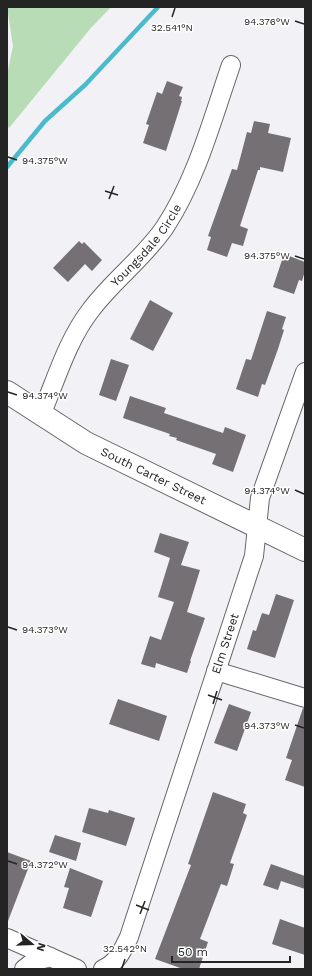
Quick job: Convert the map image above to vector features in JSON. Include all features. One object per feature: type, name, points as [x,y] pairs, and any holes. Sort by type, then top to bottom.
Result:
[{"type":"street","name":"Youngsdale Circle","points":[[41,415],[74,335],[82,321],[101,298],[154,242],[181,199],[195,168],[231,65]]},
{"type":"street","name":"Elm Street","points":[[103,969],[117,959],[129,937],[254,556],[260,498],[305,372]]},
{"type":"street","name":"South Carter Street","points":[[7,392],[70,434],[110,456],[305,550]]},
{"type":"street","points":[[216,671],[305,698]]},
{"type":"street","name":"Elm Street","points":[[121,969],[128,952],[129,937]]},
{"type":"street","points":[[7,938],[79,968]]},
{"type":"street","points":[[24,969],[33,962],[50,957]]},
{"type":"green space","points":[[7,7],[111,7],[90,29],[9,128],[7,125],[7,75],[13,46]]},
{"type":"building","points":[[167,81],[183,87],[179,96],[182,97],[182,101],[166,151],[143,143],[149,125],[146,124],[157,92],[162,94]]},
{"type":"building","points":[[254,121],[270,124],[268,133],[291,138],[283,172],[260,167],[260,170],[258,170],[240,226],[248,229],[243,246],[232,243],[227,257],[207,250],[211,237],[208,236],[232,169],[237,170],[247,132],[251,133]]},
{"type":"building","points":[[79,241],[82,244],[84,242],[102,260],[92,271],[85,264],[68,282],[53,268]]},
{"type":"building","points":[[284,254],[305,262],[305,271],[302,281],[299,280],[294,294],[273,287]]},
{"type":"building","points":[[150,300],[173,313],[153,351],[130,339]]},
{"type":"building","points":[[267,311],[286,317],[282,329],[284,330],[278,349],[265,385],[262,384],[258,397],[236,389],[246,359],[251,360]]},
{"type":"building","points":[[111,359],[129,365],[116,401],[99,395]]},
{"type":"building","points":[[130,396],[166,408],[164,413],[223,433],[225,427],[246,435],[233,472],[212,464],[216,454],[176,440],[177,438],[169,436],[170,434],[123,418]]},
{"type":"building","points":[[160,533],[189,542],[181,565],[200,570],[187,612],[205,618],[187,673],[156,663],[155,668],[141,664],[150,636],[161,640],[174,602],[158,597],[170,558],[154,552]]},
{"type":"building","points":[[276,594],[294,600],[275,658],[247,649],[253,630],[256,631],[262,613],[269,615]]},
{"type":"building","points":[[118,699],[167,716],[159,741],[109,724]]},
{"type":"building","points":[[229,704],[251,712],[237,751],[214,743]]},
{"type":"building","points":[[303,708],[305,709],[305,787],[285,780],[292,760],[286,758]]},
{"type":"building","points":[[213,792],[246,804],[243,813],[247,815],[230,863],[234,864],[227,886],[221,884],[200,939],[208,942],[199,969],[183,969],[155,959],[191,865],[188,864]]},
{"type":"building","points":[[89,808],[108,813],[109,810],[135,818],[126,846],[82,832]]},
{"type":"building","points":[[55,835],[81,843],[76,861],[49,852]]},
{"type":"building","points":[[7,852],[31,861],[8,921],[7,921]]},
{"type":"building","points":[[271,864],[305,876],[305,889],[281,881],[278,890],[263,885]]},
{"type":"building","points":[[70,868],[103,881],[91,917],[63,908],[69,888],[64,887]]},
{"type":"building","points":[[280,919],[305,928],[305,955],[272,944]]},
{"type":"waterway","points":[[7,167],[45,121],[85,85],[158,7]]}]
